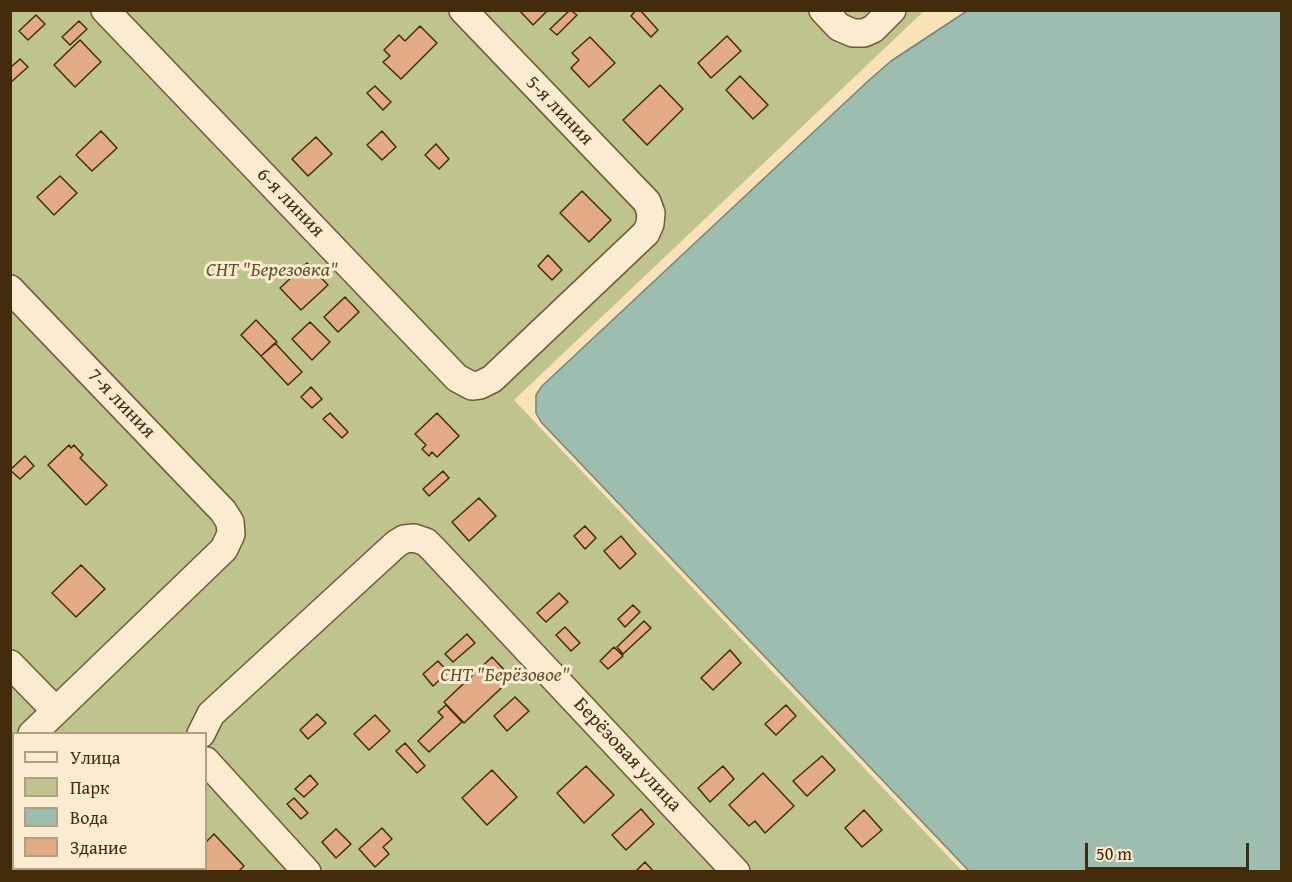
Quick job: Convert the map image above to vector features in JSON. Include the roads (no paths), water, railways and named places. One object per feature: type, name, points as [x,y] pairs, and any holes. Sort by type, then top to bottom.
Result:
[{"type":"street","name":"6-я линия","points":[[105,10],[457,378],[472,386],[480,386],[492,379],[646,232],[650,224],[651,213]]},
{"type":"street","name":"5-я линия","points":[[463,10],[646,202],[651,213]]},
{"type":"street","points":[[831,19],[853,33],[864,33],[873,29],[892,10]]},
{"type":"street","name":"7-я линия","points":[[10,289],[224,511],[230,522],[231,534],[224,549],[56,711]]},
{"type":"street","name":"Берёзовая улица","points":[[202,732],[211,714],[396,544],[404,539],[414,538],[426,542],[434,550],[736,872]]},
{"type":"street","points":[[10,664],[56,711],[34,732]]},
{"type":"street","points":[[207,762],[307,872]]},
{"type":"water","points":[[967,11],[1281,11],[1281,871],[969,871],[541,422],[536,413],[536,395],[542,386],[867,82],[891,61]]},
{"type":"park label","name":"СНТ \"Березовка\"","points":[[272,271]]},
{"type":"park label","name":"СНТ \"Берёзовое\"","points":[[505,676]]}]
